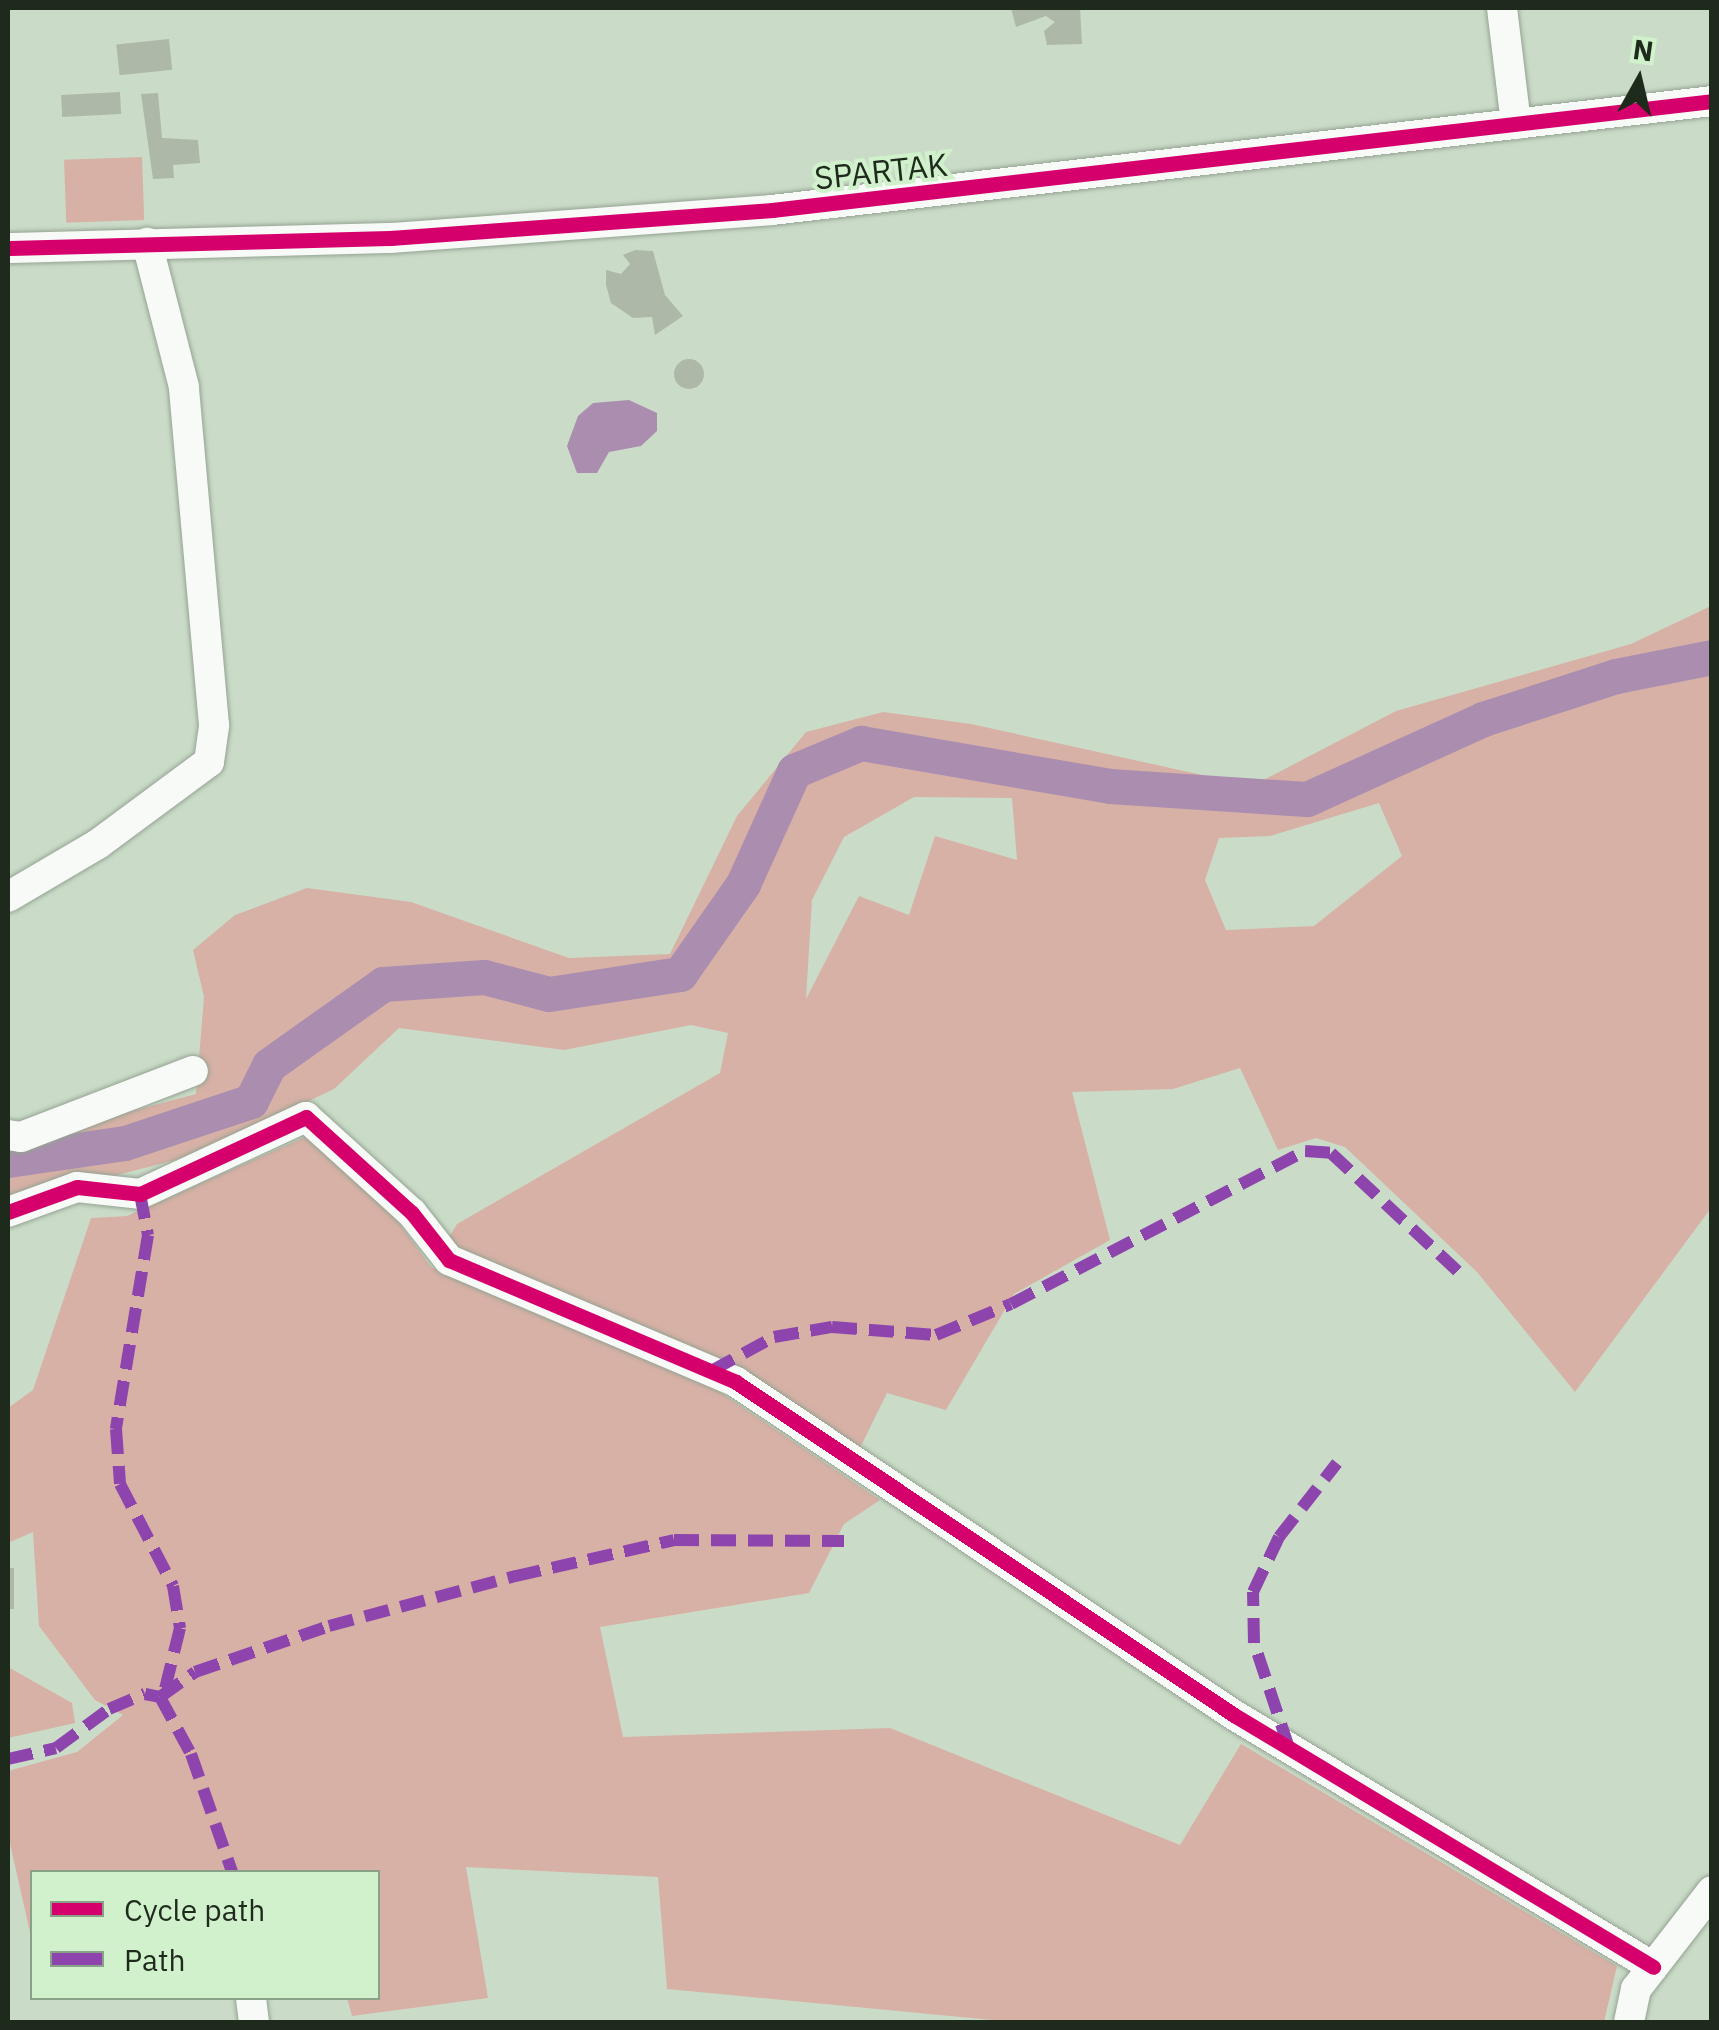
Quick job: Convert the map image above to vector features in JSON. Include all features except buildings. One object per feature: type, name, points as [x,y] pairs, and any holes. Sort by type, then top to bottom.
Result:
[{"type":"street","points":[[1502,8],[1516,124]]},
{"type":"street","name":"SPARTAK","points":[[8,248],[391,238],[772,210],[1712,101]]},
{"type":"street","points":[[8,897],[98,844],[209,762],[214,725],[184,387],[147,242]]},
{"type":"street","points":[[8,1135],[21,1137],[193,1071]]},
{"type":"street","points":[[8,1212],[77,1187],[140,1194],[306,1117],[412,1213],[449,1260],[736,1382],[1234,1715],[1653,1967]]},
{"type":"street","points":[[1629,2022],[1636,1989],[1712,1891]]},
{"type":"shaded area","points":[[142,157],[144,220],[66,223],[64,160]]},
{"type":"shaded area","points":[[629,400],[657,413],[657,431],[641,446],[609,452],[597,473],[577,473],[567,446],[578,416],[593,403]]},
{"type":"shaded area","points":[[1711,606],[1711,1208],[1575,1392],[1477,1272],[1345,1147],[1316,1138],[1278,1150],[1240,1068],[1173,1089],[1072,1092],[1110,1240],[1014,1294],[946,1410],[887,1393],[857,1454],[445,1244],[457,1224],[720,1073],[728,1033],[691,1025],[564,1050],[399,1028],[334,1089],[195,1155],[8,1203],[8,1144],[196,1094],[204,997],[193,950],[235,915],[307,888],[411,902],[569,958],[670,954],[737,816],[806,732],[883,712],[971,724],[1252,786],[1396,711],[1631,644]],"holes":[[[914,797],[1012,798],[1017,860],[935,836],[909,915],[859,896],[806,999],[812,900],[844,837]],[[1379,803],[1402,856],[1314,926],[1226,930],[1205,880],[1219,838],[1270,836]]]},
{"type":"shaded area","points":[[305,1137],[391,1212],[431,1267],[708,1384],[880,1500],[844,1524],[809,1593],[600,1627],[623,1737],[890,1728],[1180,1845],[1241,1744],[1617,1966],[1604,2022],[1013,2022],[667,1989],[658,1877],[466,1867],[488,1998],[352,2016],[348,2000],[380,2000],[380,1870],[30,1870],[30,1932],[8,1835],[8,1771],[77,1752],[123,1715],[95,1700],[39,1626],[33,1532],[8,1543],[8,1408],[33,1390],[91,1218],[127,1216]]},
{"type":"shaded area","points":[[8,1667],[72,1703],[75,1723],[8,1738]]},
{"type":"waterway","points":[[8,1160],[125,1143],[251,1101],[269,1065],[383,984],[484,977],[549,994],[680,974],[743,884],[794,771],[861,743],[1110,786],[1307,799],[1483,719],[1616,676],[1712,657]]},
{"type":"marked path","points":[[711,1371],[774,1337],[832,1327],[936,1335],[1011,1304],[1305,1151],[1331,1153],[1465,1278]]},
{"type":"marked path","points":[[140,1194],[148,1235],[116,1429],[120,1484],[173,1586],[180,1628],[165,1689]]},
{"type":"marked path","points":[[1289,1748],[1254,1643],[1253,1592],[1279,1537],[1337,1463]]},
{"type":"marked path","points":[[160,1697],[195,1672],[329,1626],[516,1576],[674,1540],[844,1541]]},
{"type":"marked path","points":[[8,1759],[56,1748],[109,1709],[145,1694],[160,1697],[191,1754],[231,1870]]},
{"type":"cycle path","points":[[8,248],[391,238],[772,210],[1712,101]]},
{"type":"cycle path","points":[[8,1212],[77,1187],[140,1194],[306,1117],[412,1213],[449,1260],[736,1382],[1234,1715],[1653,1967]]}]
